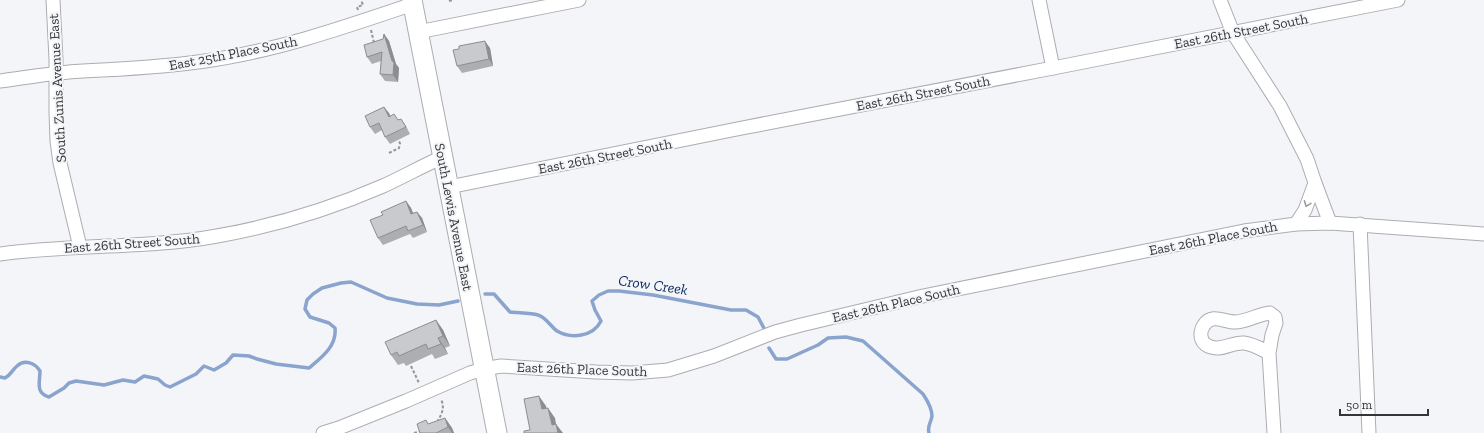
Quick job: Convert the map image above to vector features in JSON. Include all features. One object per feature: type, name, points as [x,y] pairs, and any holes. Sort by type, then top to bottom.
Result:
[{"type":"main road","name":"South Lewis Avenue East","points":[[412,2],[497,433]]},
{"type":"street","name":"South Zunis Avenue East","points":[[53,0],[56,112],[60,163],[80,247]]},
{"type":"street","points":[[418,32],[579,0]]},
{"type":"street","points":[[1039,0],[1053,68]]},
{"type":"street","points":[[1220,0],[1233,33],[1289,123],[1308,159],[1330,223]]},
{"type":"street","name":"East 26th Street South","points":[[449,187],[742,128],[1398,0]]},
{"type":"street","name":"East 25th Place South","points":[[0,81],[56,73],[167,66],[207,61],[248,53],[304,39],[369,19],[412,2]]},
{"type":"street","name":"East 26th Street South","points":[[0,254],[80,247],[160,244],[217,236],[289,220],[383,186],[442,157]]},
{"type":"street","points":[[1296,224],[1305,210],[1315,183]]},
{"type":"street","name":"East 26th Place South","points":[[323,433],[346,426],[470,373],[484,369],[501,366],[632,373],[668,370],[714,356],[776,332],[915,298],[1244,230],[1296,224],[1330,223],[1484,234]]},
{"type":"street","points":[[1360,224],[1369,433]]},
{"type":"street","points":[[1269,353],[1251,345],[1242,343],[1219,348],[1211,348],[1202,340],[1202,326],[1207,321],[1219,318],[1235,322],[1270,313],[1275,317],[1276,323],[1269,353],[1274,433]]},
{"type":"path","points":[[449,1],[453,0]]},
{"type":"path","points":[[369,19],[376,50]]},
{"type":"path","points":[[389,153],[399,148],[400,143],[398,140]]},
{"type":"path","points":[[411,366],[423,394]]},
{"type":"path","points":[[435,425],[442,415],[443,409],[441,400]]},
{"type":"path","points":[[414,433],[426,429]]},
{"type":"building","points":[[384,34],[392,61],[394,62],[393,75],[380,74],[382,52],[367,57],[364,45],[383,39]]},
{"type":"building","points":[[485,41],[489,59],[457,66],[453,50],[459,49],[459,46]]},
{"type":"building","points":[[384,107],[389,117],[394,114],[398,120],[401,119],[406,127],[385,137],[379,123],[370,127],[365,116]]},
{"type":"building","points":[[406,201],[411,214],[417,212],[423,225],[408,231],[406,226],[378,238],[370,220],[383,215],[381,212]]},
{"type":"building","points":[[436,320],[443,336],[438,338],[441,344],[428,349],[426,344],[399,356],[397,352],[391,355],[385,342]]},
{"type":"building","points":[[539,396],[542,409],[548,408],[552,425],[556,424],[558,433],[524,433],[524,431],[530,430],[524,399]]},
{"type":"building","points":[[445,418],[448,427],[436,433],[420,433],[417,424],[426,420],[428,424]]},
{"type":"waterway","name":"Crow Creek","points":[[0,377],[7,377],[20,364],[26,362],[33,364],[40,371],[40,390],[49,397],[64,388],[69,383],[76,381],[104,385],[123,380],[135,382],[144,376],[158,379],[170,387],[196,374],[204,366],[214,370],[226,363],[233,355],[249,356],[276,364],[309,368],[328,351],[334,340],[335,334],[335,328],[329,323],[310,317],[305,309],[307,300],[322,288],[351,282],[387,298],[417,304],[439,305],[458,301]]},
{"type":"waterway","name":"Crow Creek","points":[[485,294],[494,294],[510,312],[541,316],[557,331],[563,334],[575,336],[593,330],[601,321],[592,301],[599,295],[608,291],[653,295],[731,310],[746,310],[758,317],[766,332]]},
{"type":"waterway","name":"Crow Creek","points":[[769,348],[776,359],[787,359],[818,345],[828,338],[846,337],[863,341],[923,394],[932,413],[932,418],[928,428],[929,433]]}]
